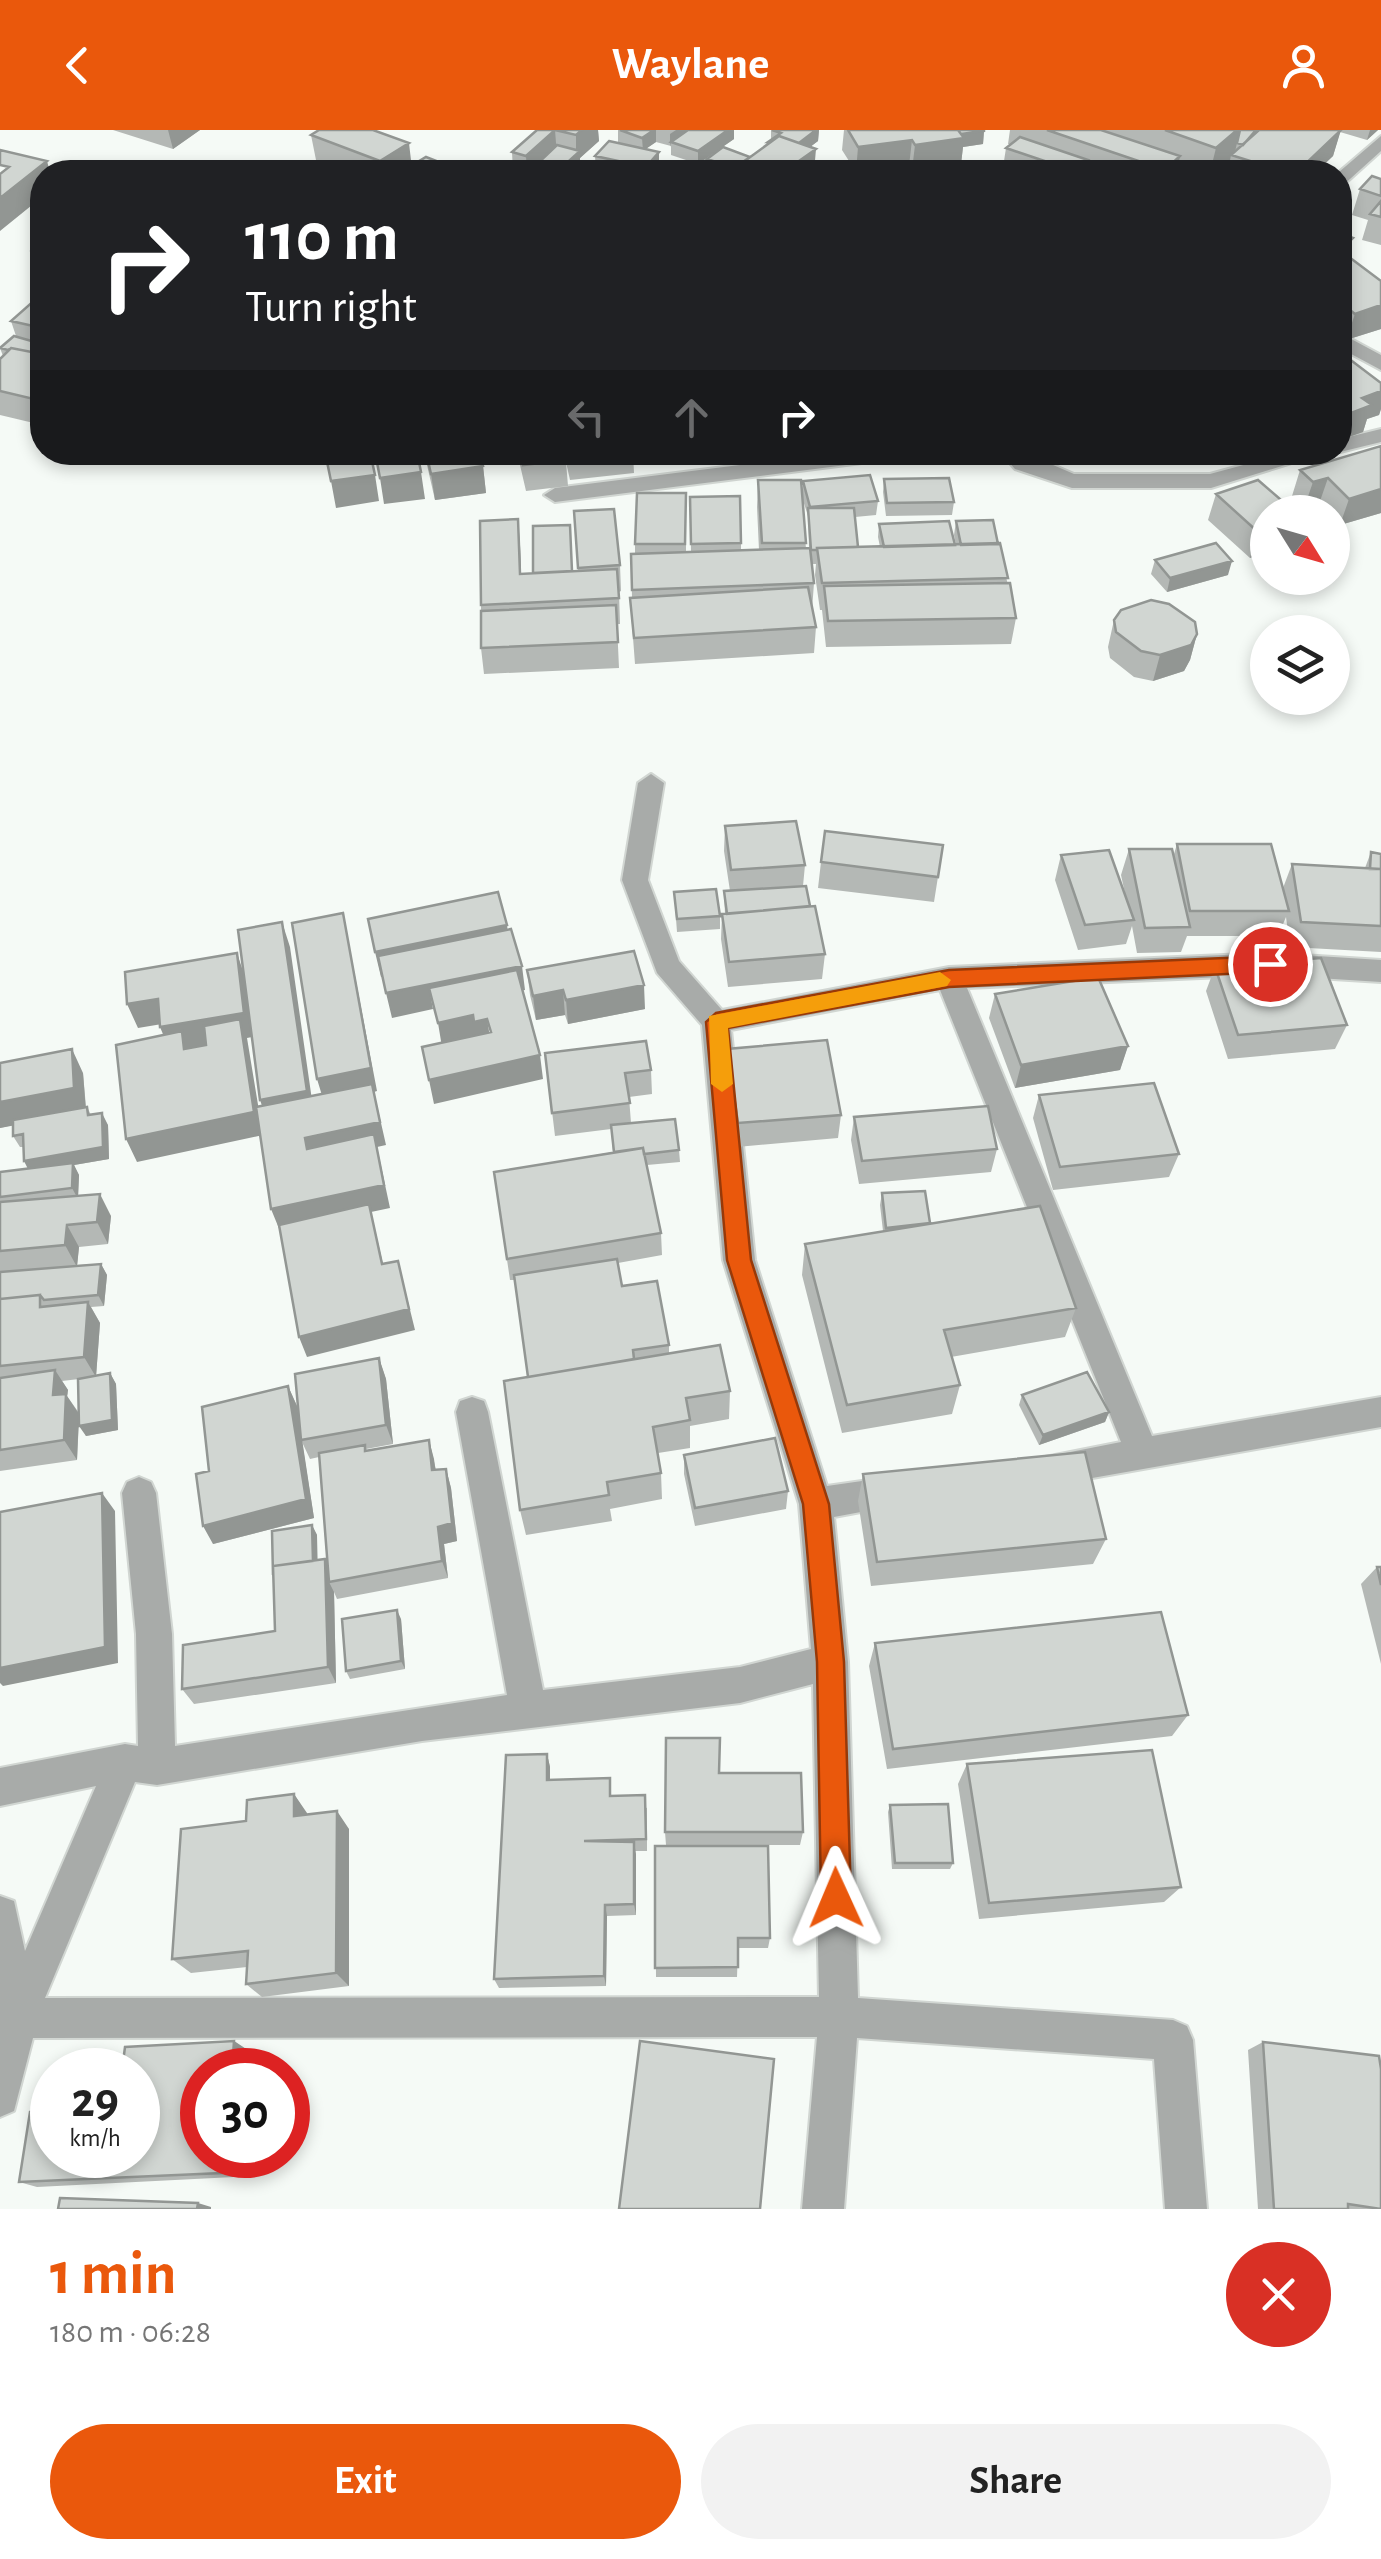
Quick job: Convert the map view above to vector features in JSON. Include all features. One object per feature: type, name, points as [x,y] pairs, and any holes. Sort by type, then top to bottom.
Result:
[{"type":"street","points":[[1352,170],[1381,141]]},
{"type":"street","points":[[1352,346],[1381,364]]},
{"type":"street","points":[[1352,443],[1381,435]]},
{"type":"street","points":[[555,495],[796,465]]},
{"type":"street","points":[[1026,465],[1072,481],[1211,481],[1269,465]]},
{"type":"street","points":[[651,783],[635,880],[667,966],[716,1022],[739,1260],[816,1504],[830,1662],[839,2017],[823,2209]]},
{"type":"street","points":[[716,1022],[949,978],[1270,964],[1381,971]]},
{"type":"street","points":[[949,978],[1143,1455]]},
{"type":"street","points":[[472,1412],[528,1709]]},
{"type":"street","points":[[1008,1475],[1381,1412]]},
{"type":"street","points":[[816,1504],[932,1487]]},
{"type":"street","points":[[0,2097],[17,2018],[141,1765],[154,1634],[139,1493]]},
{"type":"street","points":[[0,1787],[528,1709],[740,1686],[830,1662]]},
{"type":"street","points":[[0,1914],[17,2018]]},
{"type":"street","points":[[17,2018],[839,2017],[1173,2040],[1186,2209]]},
{"type":"building","points":[[319,130],[373,130],[409,143],[377,160],[311,135]]},
{"type":"building","points":[[537,130],[555,130],[526,156],[512,152]]},
{"type":"building","points":[[555,130],[582,130],[576,135]]},
{"type":"building","points":[[620,130],[654,130],[642,138]]},
{"type":"building","points":[[688,130],[728,130],[698,151],[671,142]]},
{"type":"building","points":[[772,130],[816,130],[799,143],[779,136],[768,142],[781,133]]},
{"type":"building","points":[[848,130],[958,130],[964,138],[858,147]]},
{"type":"building","points":[[958,130],[984,130],[984,131],[961,134]]},
{"type":"building","points":[[1047,130],[1101,130],[1180,156],[1176,160],[1136,160]]},
{"type":"building","points":[[1165,130],[1237,130],[1216,148]]},
{"type":"building","points":[[1240,130],[1256,130],[1243,145],[1237,143]]},
{"type":"building","points":[[1259,130],[1341,130],[1310,160],[1247,160],[1231,155]]},
{"type":"building","points":[[779,136],[816,149],[800,160],[746,160]]},
{"type":"building","points":[[1020,137],[1088,160],[1041,160],[1006,148]]},
{"type":"building","points":[[609,141],[659,152],[652,160],[595,156]]},
{"type":"building","points":[[557,145],[580,151],[570,160],[541,160]]},
{"type":"building","points":[[723,147],[750,157],[746,160],[707,159]]},
{"type":"building","points":[[0,150],[43,160],[30,160],[30,174],[0,198],[0,174],[9,167],[0,165]]},
{"type":"building","points":[[1372,176],[1381,179],[1381,196],[1360,189]]},
{"type":"building","points":[[1381,201],[1381,217],[1370,214]]},
{"type":"building","points":[[1352,259],[1381,281],[1381,305],[1355,314]]},
{"type":"building","points":[[30,304],[30,325],[11,321]]},
{"type":"building","points":[[14,336],[30,341],[30,352],[0,348]]},
{"type":"building","points":[[11,348],[30,352],[30,398],[0,391],[0,359]]},
{"type":"building","points":[[1352,361],[1381,383],[1381,391],[1362,398],[1372,405],[1352,413]]},
{"type":"building","points":[[1381,446],[1381,489],[1350,499],[1328,478],[1313,482],[1300,470],[1317,465],[1352,465],[1352,455]]},
{"type":"building","points":[[328,465],[373,465],[375,475],[331,481]]},
{"type":"building","points":[[378,465],[420,465],[421,472],[380,478]]},
{"type":"building","points":[[429,465],[483,466],[431,474]]},
{"type":"building","points":[[870,475],[878,501],[810,507],[803,481]]},
{"type":"building","points":[[949,478],[954,502],[887,503],[884,479]]},
{"type":"building","points":[[758,480],[801,480],[806,543],[762,543]]},
{"type":"building","points":[[1258,480],[1275,495],[1250,495],[1250,525],[1216,494]]},
{"type":"building","points":[[637,493],[686,493],[685,544],[635,544]]},
{"type":"building","points":[[740,496],[741,543],[691,544],[690,497]]},
{"type":"building","points":[[808,508],[854,508],[858,547],[811,550]]},
{"type":"building","points":[[614,509],[620,565],[578,568],[574,511]]},
{"type":"building","points":[[518,519],[520,574],[617,569],[619,598],[481,605],[480,521]]},
{"type":"building","points":[[993,520],[998,544],[961,545],[956,521]]},
{"type":"building","points":[[949,521],[955,545],[884,547],[879,524]]},
{"type":"building","points":[[570,525],[572,571],[533,573],[533,526]]},
{"type":"building","points":[[1000,543],[1008,578],[822,583],[817,548]]},
{"type":"building","points":[[1216,543],[1232,561],[1170,578],[1155,560]]},
{"type":"building","points":[[810,548],[814,583],[632,590],[631,554]]},
{"type":"building","points":[[1010,583],[1016,618],[828,621],[824,586]]},
{"type":"building","points":[[808,587],[816,627],[634,638],[630,598]]},
{"type":"building","points":[[1151,600],[1169,604],[1195,622],[1197,634],[1191,645],[1160,655],[1141,651],[1116,632],[1114,620],[1121,610]]},
{"type":"building","points":[[616,605],[618,642],[481,648],[481,611]]},
{"type":"building","points":[[796,821],[805,865],[731,870],[725,826]]},
{"type":"building","points":[[825,831],[943,845],[938,877],[821,862]]},
{"type":"building","points":[[1177,844],[1271,844],[1289,911],[1190,911]]},
{"type":"building","points":[[1129,849],[1172,849],[1190,927],[1145,928]]},
{"type":"building","points":[[1109,850],[1134,920],[1085,925],[1061,855]]},
{"type":"building","points":[[1371,852],[1381,854],[1381,869],[1370,869]]},
{"type":"building","points":[[1292,864],[1381,869],[1381,926],[1301,922]]},
{"type":"building","points":[[806,886],[810,906],[727,914],[724,891]]},
{"type":"building","points":[[716,889],[720,916],[677,919],[674,892]]},
{"type":"building","points":[[498,892],[507,925],[375,952],[368,919]]},
{"type":"building","points":[[815,906],[825,954],[729,962],[722,914]]},
{"type":"building","points":[[343,913],[371,1068],[317,1079],[292,923]]},
{"type":"building","points":[[282,922],[307,1091],[260,1100],[238,930]]},
{"type":"building","points":[[511,929],[522,966],[386,993],[378,956]]},
{"type":"building","points":[[634,951],[644,985],[566,1000],[563,990],[533,996],[527,970]]},
{"type":"building","points":[[237,953],[244,1013],[160,1027],[158,999],[127,1004],[125,972]]},
{"type":"building","points":[[1321,958],[1347,1025],[1238,1035],[1215,967]]},
{"type":"building","points":[[517,970],[540,1055],[429,1080],[422,1047],[491,1032],[487,1019],[474,1022],[473,1015],[438,1023],[429,988]]},
{"type":"building","points":[[1098,977],[1128,1046],[1021,1065],[995,994]]},
{"type":"building","points":[[240,1019],[254,1112],[126,1139],[116,1045],[182,1031],[184,1049],[206,1045],[204,1026]]},
{"type":"building","points":[[827,1040],[841,1115],[738,1123],[727,1049]]},
{"type":"building","points":[[646,1041],[651,1070],[625,1073],[630,1103],[552,1113],[545,1053]]},
{"type":"building","points":[[72,1049],[74,1088],[0,1102],[0,1063]]},
{"type":"building","points":[[1154,1083],[1179,1154],[1060,1167],[1039,1095]]},
{"type":"building","points":[[372,1084],[380,1122],[305,1138],[307,1149],[374,1134],[384,1185],[271,1209],[256,1107]]},
{"type":"building","points":[[988,1106],[997,1149],[862,1161],[854,1117]]},
{"type":"building","points":[[87,1107],[88,1115],[102,1113],[103,1147],[24,1161],[23,1134],[13,1136],[13,1120]]},
{"type":"building","points":[[675,1119],[679,1150],[644,1154],[643,1148],[614,1152],[611,1125]]},
{"type":"building","points":[[643,1148],[661,1233],[507,1259],[494,1172]]},
{"type":"building","points":[[73,1163],[72,1188],[0,1197],[0,1172]]},
{"type":"building","points":[[925,1191],[930,1223],[886,1228],[882,1193]]},
{"type":"building","points":[[100,1194],[97,1222],[67,1225],[65,1245],[0,1251],[0,1202]]},
{"type":"building","points":[[369,1204],[382,1264],[398,1261],[409,1309],[299,1337],[279,1225]]},
{"type":"building","points":[[1040,1206],[1076,1308],[944,1330],[960,1385],[847,1405],[805,1244]]},
{"type":"building","points":[[617,1259],[622,1286],[657,1281],[669,1345],[633,1350],[634,1359],[528,1377],[514,1275]]},
{"type":"building","points":[[101,1264],[98,1295],[0,1299],[0,1272]]},
{"type":"building","points":[[40,1295],[40,1307],[88,1302],[84,1357],[0,1366],[0,1299]]},
{"type":"building","points":[[720,1345],[730,1391],[686,1398],[690,1420],[653,1427],[661,1473],[607,1482],[609,1495],[520,1510],[504,1381]]},
{"type":"building","points":[[379,1358],[386,1425],[301,1440],[295,1374]]},
{"type":"building","points":[[55,1370],[53,1395],[66,1394],[64,1440],[0,1450],[0,1378]]},
{"type":"building","points":[[1087,1372],[1109,1412],[1043,1435],[1022,1395]]},
{"type":"building","points":[[110,1373],[112,1420],[79,1426],[78,1379]]},
{"type":"building","points":[[288,1386],[306,1499],[203,1526],[196,1474],[209,1471],[202,1407]]},
{"type":"building","points":[[775,1438],[788,1491],[695,1508],[684,1455]]},
{"type":"building","points":[[429,1440],[432,1470],[446,1469],[452,1523],[438,1527],[442,1561],[329,1582],[319,1453],[365,1445],[365,1451]]},
{"type":"building","points":[[1085,1452],[1106,1539],[877,1562],[863,1474]]},
{"type":"building","points":[[102,1493],[105,1647],[0,1668],[0,1512]]},
{"type":"building","points":[[312,1525],[313,1561],[273,1566],[273,1575],[272,1531]]},
{"type":"building","points":[[325,1559],[328,1667],[182,1689],[183,1645],[275,1631],[273,1566]]},
{"type":"building","points":[[397,1610],[401,1661],[346,1671],[342,1619]]},
{"type":"building","points":[[1161,1612],[1188,1715],[893,1749],[875,1643]]},
{"type":"building","points":[[666,1738],[720,1738],[719,1773],[801,1773],[803,1832],[665,1832]]},
{"type":"building","points":[[1152,1750],[1181,1887],[989,1903],[967,1764]]},
{"type":"building","points":[[547,1754],[547,1780],[610,1778],[610,1796],[645,1795],[646,1839],[584,1841],[634,1842],[634,1904],[605,1905],[604,1976],[494,1979],[506,1755]]},
{"type":"building","points":[[294,1794],[294,1816],[337,1811],[336,1973],[246,1984],[248,1951],[172,1959],[181,1829],[246,1821],[247,1800]]},
{"type":"building","points":[[948,1804],[953,1863],[895,1863],[890,1805]]},
{"type":"building","points":[[655,1846],[768,1846],[770,1938],[738,1938],[738,1967],[655,1968]]},
{"type":"building","points":[[234,2041],[234,2048],[180,2048],[180,2175],[160,2176],[160,2048],[125,2047]]},
{"type":"building","points":[[640,2041],[774,2059],[760,2209],[619,2209]]},
{"type":"building","points":[[1263,2042],[1379,2056],[1381,2209],[1348,2204],[1348,2209],[1274,2209]]},
{"type":"building","points":[[30,2112],[30,2178],[109,2178],[19,2182]]},
{"type":"building","points":[[60,2198],[198,2203],[197,2209],[58,2209]]},
{"type":"slow traffic","points":[[722,1084],[716,1022],[940,980]]},
{"type":"route","points":[[836,1898],[830,1662],[816,1504],[739,1260],[716,1022],[949,978],[1270,964]]}]
